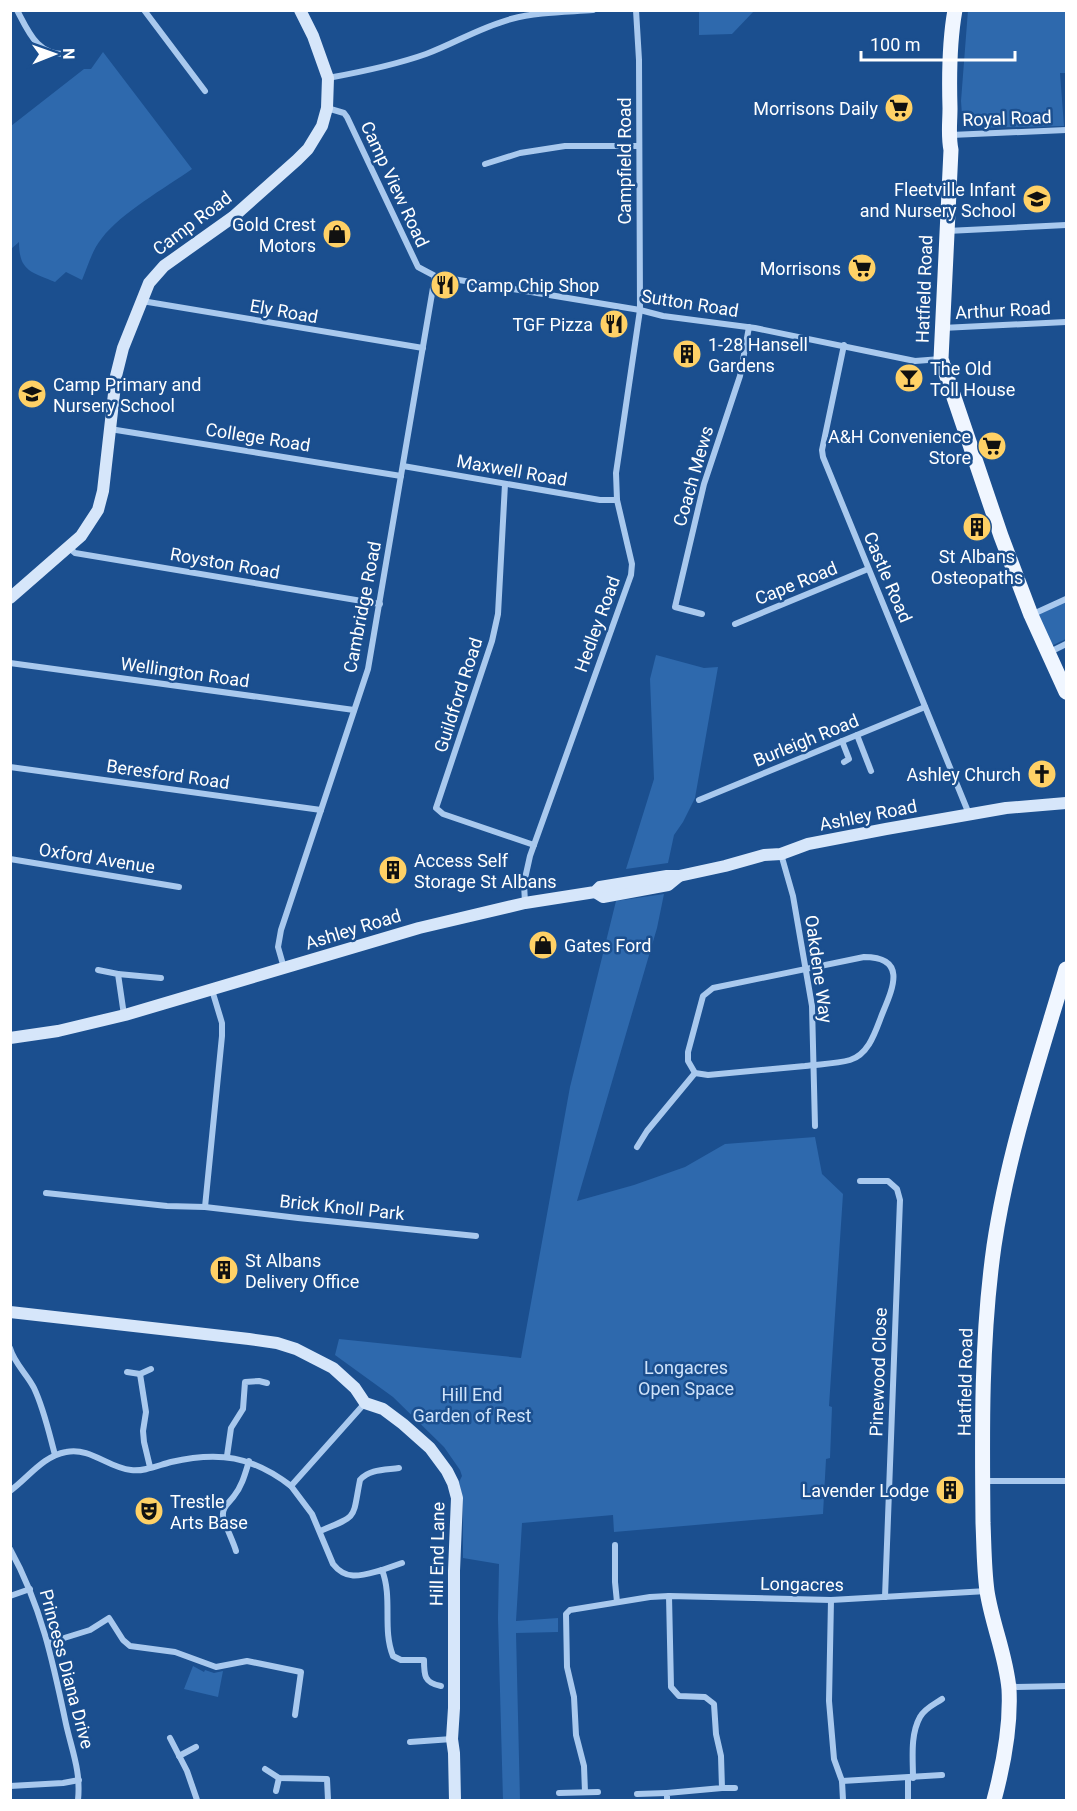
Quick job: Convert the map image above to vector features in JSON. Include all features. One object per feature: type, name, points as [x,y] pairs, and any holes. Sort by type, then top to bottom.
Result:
[{"type":"main road","name":"Hatfield Road","points":[[955,10],[949,56],[948,135],[951,150],[941,359],[1001,536],[1031,615],[1066,692]]},
{"type":"main road","name":"Hatfield Road","points":[[994,1800],[1003,1768],[1009,1731],[1008,1687],[987,1591],[984,1557],[984,1360],[994,1245],[1027,1099],[1066,969]]},
{"type":"street","points":[[16,10],[45,51],[67,54]]},
{"type":"street","points":[[154,10],[146,13],[205,91]]},
{"type":"street","name":"Camp Road","points":[[10,598],[88,528],[98,510],[103,491],[116,376],[123,348],[149,283],[164,266],[233,217],[308,149],[322,126],[327,108],[328,78],[300,10]]},
{"type":"street","points":[[328,78],[428,53],[491,25],[513,19],[593,10]]},
{"type":"street","name":"Campfield Road","points":[[636,10],[640,310]]},
{"type":"street","name":"Camp View Road","points":[[327,108],[344,113],[347,117],[418,267],[435,276]]},
{"type":"street","name":"Royal Road","points":[[948,135],[1066,130]]},
{"type":"street","points":[[485,164],[520,153],[565,146],[639,146]]},
{"type":"street","points":[[946,231],[1066,225]]},
{"type":"street","name":"Sutton Road","points":[[435,276],[640,310],[663,316],[748,327],[915,361],[941,359]]},
{"type":"street","name":"Cambridge Road","points":[[284,969],[280,958],[279,938],[368,669],[435,276]]},
{"type":"street","name":"Ely Road","points":[[141,301],[423,348]]},
{"type":"street","name":"Hedley Road","points":[[525,903],[525,871],[631,575],[630,554],[617,500],[617,461],[640,310]]},
{"type":"street","name":"Arthur Road","points":[[942,328],[1066,322]]},
{"type":"street","name":"Coach Mews","points":[[702,614],[675,607],[704,484],[740,376],[748,327]]},
{"type":"street","name":"Castle Road","points":[[844,345],[822,450],[823,457],[969,814]]},
{"type":"street","name":"College Road","points":[[110,429],[401,476]]},
{"type":"street","name":"Maxwell Road","points":[[403,466],[600,500],[617,500]]},
{"type":"street","name":"Guildford Road","points":[[506,484],[498,614],[492,641],[436,808],[443,814],[534,845]]},
{"type":"street","name":"Royston Road","points":[[68,547],[75,553],[380,604]]},
{"type":"street","name":"Cape Road","points":[[735,624],[868,570]]},
{"type":"street","points":[[1031,615],[1066,599]]},
{"type":"street","points":[[1047,653],[1066,644]]},
{"type":"street","name":"Wellington Road","points":[[10,663],[354,710]]},
{"type":"street","name":"Burleigh Road","points":[[699,800],[925,707]]},
{"type":"street","points":[[857,735],[871,771]]},
{"type":"street","points":[[842,741],[849,759],[844,762]]},
{"type":"street","name":"Beresford Road","points":[[10,767],[321,810]]},
{"type":"street","name":"Ashley Road","points":[[10,1038],[58,1031],[124,1016],[419,928],[525,903],[596,892],[600,887],[634,887],[667,876],[679,876],[764,855],[781,854],[808,844],[969,814],[1066,803]]},
{"type":"street","name":"Oakdene Way","points":[[781,854],[793,896],[812,1006],[815,1126]]},
{"type":"street","name":"Oxford Avenue","points":[[10,859],[179,887]]},
{"type":"street","points":[[864,957],[878,957],[886,961],[894,972],[894,984],[869,1044],[861,1055],[851,1060],[815,1065],[708,1076],[694,1073],[688,1060],[688,1052],[703,996],[713,988],[864,957]]},
{"type":"street","points":[[99,970],[161,978]]},
{"type":"street","points":[[118,974],[124,1016]]},
{"type":"street","points":[[205,1207],[222,1036],[222,1023],[212,990]]},
{"type":"street","points":[[637,1147],[646,1131],[694,1073]]},
{"type":"street","name":"Pinewood Close","points":[[860,1181],[888,1181],[897,1189],[900,1200],[885,1597]]},
{"type":"street","name":"Brick Knoll Park","points":[[46,1193],[167,1206],[205,1207],[476,1236]]},
{"type":"street","name":"Hill End Lane","points":[[10,1312],[277,1343],[296,1348],[333,1368],[355,1388],[365,1403],[382,1409],[430,1448],[447,1471],[456,1491],[452,1739],[455,1800]]},
{"type":"street","points":[[10,1348],[35,1391],[55,1455]]},
{"type":"street","points":[[127,1372],[140,1374],[151,1369]]},
{"type":"street","points":[[140,1374],[146,1412],[144,1442],[150,1467]]},
{"type":"street","points":[[237,1377],[245,1382],[267,1383]]},
{"type":"street","points":[[228,1456],[231,1428],[243,1409],[245,1382]]},
{"type":"street","points":[[291,1486],[365,1403]]},
{"type":"street","points":[[10,1491],[42,1463],[55,1455],[66,1452],[86,1452],[131,1470],[193,1457],[228,1456],[249,1461],[274,1473],[291,1486],[312,1514],[333,1564],[346,1576],[358,1577],[402,1563]]},
{"type":"street","points":[[236,1551],[223,1519],[223,1512],[241,1486],[249,1461]]},
{"type":"street","points":[[320,1531],[349,1519],[353,1515],[360,1480],[364,1476],[372,1472],[399,1468]]},
{"type":"street","points":[[984,1481],[1066,1481]]},
{"type":"street","points":[[615,1545],[617,1602]]},
{"type":"street","name":"Princess Diana Drive","points":[[10,1549],[30,1589],[48,1643],[76,1758],[79,1780],[78,1800]]},
{"type":"street","points":[[382,1570],[389,1597],[389,1646],[393,1656],[401,1659],[424,1660],[424,1675],[427,1681],[432,1685],[441,1686]]},
{"type":"street","points":[[10,1596],[30,1589]]},
{"type":"street","name":"Longacres","points":[[585,1792],[584,1766],[576,1735],[574,1697],[567,1667],[566,1614],[573,1608],[669,1596],[831,1600],[987,1591]]},
{"type":"street","points":[[669,1596],[671,1687],[679,1696],[705,1697],[714,1704],[716,1734],[721,1756],[722,1788]]},
{"type":"street","points":[[831,1600],[829,1701],[834,1759],[842,1781],[843,1800]]},
{"type":"street","points":[[48,1643],[90,1630],[109,1618],[123,1640],[130,1646],[175,1652],[216,1667],[246,1661],[301,1672],[295,1715]]},
{"type":"street","points":[[1008,1687],[1066,1686]]},
{"type":"street","points":[[908,1800],[913,1743],[920,1717],[927,1708],[942,1699]]},
{"type":"street","points":[[170,1738],[187,1771],[196,1800]]},
{"type":"street","points":[[410,1742],[452,1739]]},
{"type":"street","points":[[179,1756],[196,1747]]},
{"type":"street","points":[[265,1769],[279,1778],[327,1779],[328,1800]]},
{"type":"street","points":[[842,1781],[942,1775]]},
{"type":"street","points":[[276,1791],[279,1778]]},
{"type":"street","points":[[10,1786],[79,1780]]},
{"type":"street","points":[[637,1794],[667,1797],[735,1788]]},
{"type":"street","points":[[559,1793],[598,1792]]},
{"type":"green space","points":[[699,10],[754,11],[732,34],[699,35]]},
{"type":"green space","points":[[968,10],[1066,11],[1066,73],[1060,73],[1064,126],[972,128],[962,115],[961,101]]},
{"type":"green space","points":[[103,52],[192,169],[132,210],[110,229],[90,258],[82,280],[66,272],[55,282],[33,273],[24,265],[19,242],[11,249],[11,126],[84,69],[91,69]]},
{"type":"green space","points":[[1066,599],[1066,639],[1049,647],[1034,613]]},
{"type":"green space","points":[[656,655],[704,668],[718,667],[695,798],[674,835],[668,863],[626,869],[654,779],[650,679]]},
{"type":"green space","name":"Longacres Open Space","points":[[664,894],[657,928],[577,1201],[634,1185],[685,1167],[725,1144],[815,1137],[822,1174],[843,1194],[829,1406],[832,1407],[830,1458],[826,1459],[823,1514],[614,1532],[613,1515],[522,1523],[516,1621],[558,1618],[558,1632],[516,1633],[520,1800],[503,1800],[498,1618],[499,1564],[463,1558],[463,1500],[459,1482],[462,1476],[444,1447],[393,1397],[335,1355],[339,1339],[521,1358],[570,1087],[616,901]]},
{"type":"green space","points":[[193,1666],[204,1672],[205,1670],[214,1673],[223,1671],[218,1697],[184,1689]]},
{"type":"place","name":"Morrisons Daily","points":[[899,108]]},
{"type":"place","name":"Fleetville Infant and Nursery School","points":[[1037,199]]},
{"type":"place","name":"Gold Crest Motors","points":[[337,234]]},
{"type":"place","name":"Morrisons","points":[[862,268]]},
{"type":"place","name":"Camp Chip Shop","points":[[445,285]]},
{"type":"place","name":"TGF Pizza","points":[[614,324]]},
{"type":"place","name":"1-28 Hansell Gardens","points":[[687,354]]},
{"type":"place","name":"The Old Toll House","points":[[909,378]]},
{"type":"place","name":"Camp Primary and Nursery School","points":[[32,394]]},
{"type":"place","name":"A&H Convenience Store","points":[[992,446]]},
{"type":"place","name":"St Albans Osteopaths","points":[[977,527]]},
{"type":"place","name":"Ashley Church","points":[[1042,774]]},
{"type":"place","name":"Access Self Storage St Albans","points":[[393,870]]},
{"type":"place","name":"Gates Ford","points":[[543,945]]},
{"type":"place","name":"St Albans Delivery Office","points":[[224,1270]]},
{"type":"place","name":"Lavender Lodge","points":[[950,1490]]},
{"type":"place","name":"Trestle Arts Base","points":[[149,1511]]},
{"type":"park label","name":"Hill End Garden of Rest","points":[[472,1404]]}]
